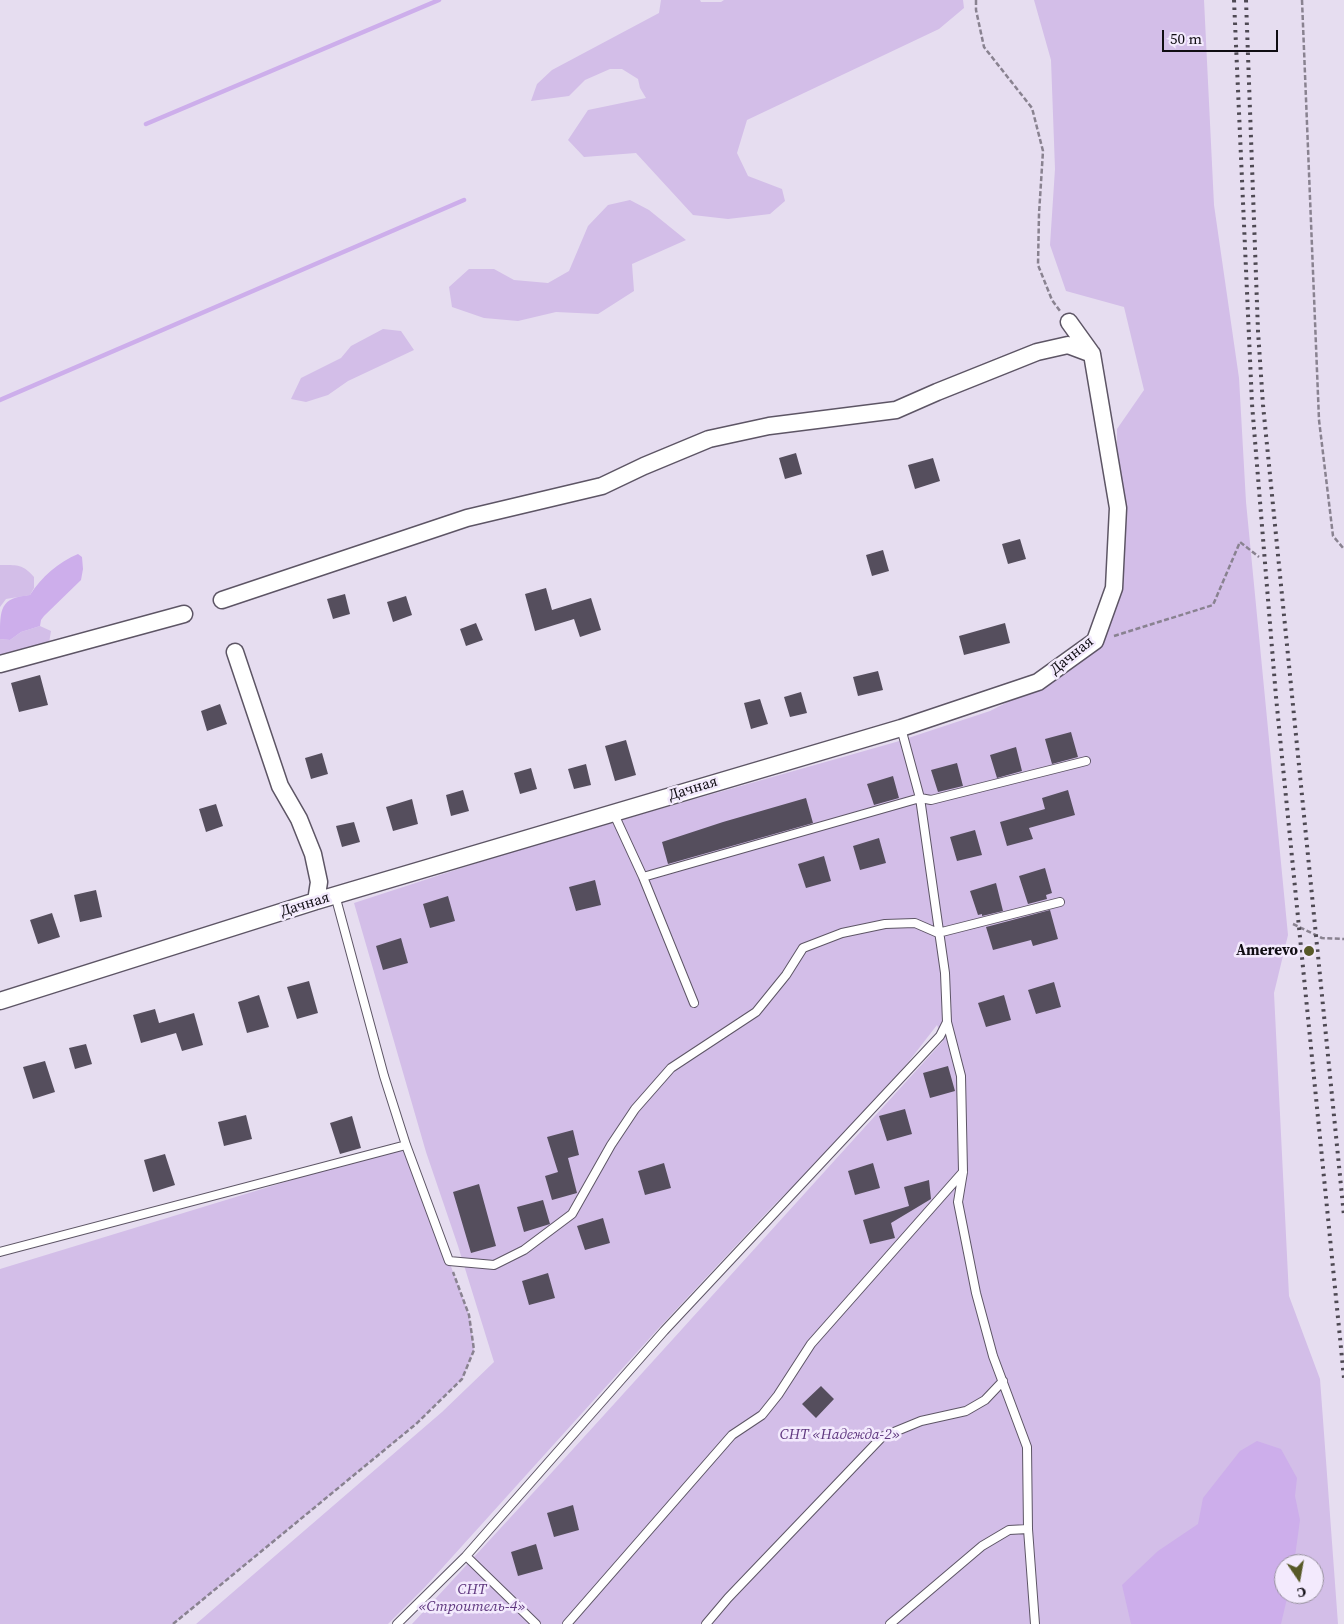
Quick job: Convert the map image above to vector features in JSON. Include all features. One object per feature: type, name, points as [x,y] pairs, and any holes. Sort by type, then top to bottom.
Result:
[{"type":"street","points":[[1068,322],[1092,354]]},
{"type":"street","points":[[222,600],[468,518],[602,486],[709,439],[769,426],[896,410],[1037,352],[1068,345],[1092,354]]},
{"type":"street","name":"Дачная","points":[[0,1001],[316,901],[901,728],[969,707],[1038,682],[1095,642],[1114,588],[1118,508],[1110,421],[1092,354]]},
{"type":"street","points":[[0,664],[184,614]]},
{"type":"street","points":[[235,652],[280,786],[299,819],[313,854],[319,882],[316,901]]},
{"type":"street","points":[[335,895],[470,847],[901,728]]},
{"type":"lane","points":[[901,728],[920,798],[945,973],[947,1022],[961,1076],[963,1172],[958,1202],[976,1293],[993,1356],[1027,1447],[1028,1528],[1035,1624]]},
{"type":"lane","points":[[643,877],[920,798],[930,800],[1086,761]]},
{"type":"lane","points":[[611,808],[643,877],[694,1003]]},
{"type":"lane","points":[[335,895],[384,1076],[406,1145],[449,1261],[494,1265],[524,1250],[572,1214],[611,1145],[635,1109],[672,1068],[756,1012],[786,975],[803,948],[842,933],[885,924],[915,923],[938,933],[1060,902]]},
{"type":"lane","points":[[397,1624],[466,1556],[664,1331],[940,1036],[947,1022]]},
{"type":"lane","points":[[0,1252],[406,1145]]},
{"type":"lane","points":[[567,1624],[732,1435],[762,1415],[778,1396],[811,1344],[963,1172]]},
{"type":"lane","points":[[706,1624],[728,1598],[882,1437],[921,1421],[966,1412],[985,1400],[1003,1382]]},
{"type":"lane","points":[[890,1624],[982,1546],[1009,1530],[1028,1528]]},
{"type":"lane","points":[[466,1556],[536,1624]]},
{"type":"path","points":[[976,0],[976,10],[984,47],[1032,108],[1043,151],[1038,265],[1052,300],[1068,322]]},
{"type":"path","points":[[1302,0],[1319,420],[1333,536],[1344,549]]},
{"type":"path","points":[[1095,642],[1213,605],[1240,542],[1259,557]]},
{"type":"path","points":[[1293,924],[1322,938],[1344,939]]},
{"type":"path","points":[[173,1624],[416,1424],[462,1379],[474,1350],[469,1315],[449,1261]]},
{"type":"green space","points":[[661,0],[721,2],[724,0],[963,0],[964,8],[939,29],[747,120],[737,153],[748,176],[782,189],[785,201],[770,214],[728,219],[693,215],[636,153],[584,157],[568,140],[588,110],[646,98],[640,88],[638,79],[622,69],[610,69],[585,80],[569,96],[531,101],[537,84],[552,70],[659,13]]},
{"type":"green space","points":[[1034,0],[1204,0],[1214,205],[1239,378],[1246,502],[1288,935],[1274,993],[1289,1296],[1320,1379],[1338,1624],[412,1624],[943,1041],[937,1025],[872,1109],[773,1206],[658,1329],[425,1587],[388,1624],[196,1624],[442,1412],[494,1362],[426,1152],[354,903],[529,846],[896,742],[990,711],[1055,678],[1091,648],[1112,588],[1117,485],[1117,429],[1144,390],[1124,307],[1066,291],[1050,245],[1055,169],[1051,60]]},
{"type":"green space","points":[[630,200],[649,210],[686,240],[632,264],[634,291],[598,314],[556,312],[518,321],[484,318],[452,307],[449,287],[469,269],[494,269],[514,280],[548,283],[569,271],[588,226],[608,205]]},
{"type":"green space","points":[[383,329],[401,331],[414,350],[348,381],[328,395],[306,402],[291,399],[301,378],[341,358],[351,346]]},
{"type":"green space","points":[[0,565],[19,566],[34,577],[34,588],[30,595],[6,599],[0,607]]},
{"type":"green space","points":[[40,626],[51,631],[49,643],[0,655],[0,639],[10,640],[21,632]]},
{"type":"green space","points":[[406,1145],[469,1315],[474,1350],[462,1379],[416,1424],[173,1624],[0,1624],[0,1269]]},
{"type":"shaded area","points":[[78,554],[82,557],[83,569],[81,580],[44,616],[40,626],[21,632],[10,640],[0,639],[0,619],[7,602],[20,596],[30,595],[39,582],[51,571],[64,561]]},
{"type":"shaded area","points":[[1257,1441],[1281,1449],[1297,1478],[1295,1496],[1300,1520],[1295,1554],[1274,1554],[1274,1604],[1286,1604],[1281,1624],[1131,1624],[1122,1585],[1158,1551],[1198,1524],[1203,1498],[1240,1451]]},
{"type":"building","points":[[796,453],[802,474],[785,479],[779,458]]},
{"type":"building","points":[[933,458],[940,481],[915,489],[908,465]]},
{"type":"building","points":[[1020,539],[1026,559],[1008,564],[1002,544]]},
{"type":"building","points":[[883,550],[889,571],[872,576],[866,555]]},
{"type":"building","points":[[546,588],[552,610],[591,598],[601,630],[580,637],[574,619],[535,631],[525,594]]},
{"type":"building","points":[[345,594],[350,614],[333,619],[327,599]]},
{"type":"building","points":[[406,596],[412,615],[393,622],[387,602]]},
{"type":"building","points":[[476,623],[483,640],[466,646],[460,629]]},
{"type":"building","points":[[1005,623],[1010,643],[964,655],[959,636]]},
{"type":"building","points":[[878,671],[883,690],[858,696],[853,677]]},
{"type":"building","points":[[40,675],[48,705],[19,712],[11,683]]},
{"type":"building","points":[[801,692],[807,713],[790,717],[784,697]]},
{"type":"building","points":[[760,699],[768,724],[751,729],[744,703]]},
{"type":"building","points":[[220,704],[227,724],[207,731],[201,711]]},
{"type":"building","points":[[1071,732],[1078,757],[1052,764],[1045,739]]},
{"type":"building","points":[[626,740],[636,775],[615,781],[605,746]]},
{"type":"building","points":[[1016,747],[1022,771],[997,778],[990,755]]},
{"type":"building","points":[[322,753],[328,774],[311,779],[305,758]]},
{"type":"building","points":[[957,763],[963,786],[938,792],[931,770]]},
{"type":"building","points":[[586,764],[591,785],[574,789],[568,769]]},
{"type":"building","points":[[531,768],[537,789],[520,794],[514,773]]},
{"type":"building","points":[[893,776],[899,798],[874,805],[867,784]]},
{"type":"building","points":[[463,790],[469,811],[451,816],[446,795]]},
{"type":"building","points":[[1068,790],[1075,815],[1029,828],[1033,839],[1007,846],[1000,822],[1045,809],[1042,798]]},
{"type":"building","points":[[806,798],[813,823],[668,864],[662,842]]},
{"type":"building","points":[[412,799],[418,824],[393,831],[386,807]]},
{"type":"building","points":[[216,804],[223,826],[206,832],[199,809]]},
{"type":"building","points":[[354,822],[360,842],[342,847],[336,826]]},
{"type":"building","points":[[975,830],[982,855],[957,861],[950,837]]},
{"type":"building","points":[[879,838],[886,863],[860,870],[853,846]]},
{"type":"building","points":[[824,856],[831,881],[806,888],[798,864]]},
{"type":"building","points":[[1045,868],[1052,893],[1046,895],[1047,899],[1028,904],[1019,876]]},
{"type":"building","points":[[595,880],[601,905],[576,911],[569,887]]},
{"type":"building","points":[[996,883],[1003,911],[982,916],[982,914],[978,915],[970,891]]},
{"type":"building","points":[[96,890],[102,917],[80,922],[74,895]]},
{"type":"building","points":[[448,896],[455,921],[430,928],[423,904]]},
{"type":"building","points":[[1050,910],[1058,939],[1033,946],[1031,940],[993,950],[986,927]]},
{"type":"building","points":[[52,913],[60,937],[38,944],[30,920]]},
{"type":"building","points":[[401,938],[408,963],[383,970],[376,946]]},
{"type":"building","points":[[309,981],[318,1013],[297,1019],[287,987]]},
{"type":"building","points":[[1054,982],[1061,1007],[1036,1014],[1028,990]]},
{"type":"building","points":[[259,995],[269,1027],[247,1033],[238,1002]]},
{"type":"building","points":[[1004,995],[1011,1020],[986,1027],[978,1003]]},
{"type":"building","points":[[155,1009],[159,1023],[194,1013],[203,1045],[182,1051],[176,1033],[141,1043],[133,1015]]},
{"type":"building","points":[[86,1044],[92,1064],[75,1069],[69,1048]]},
{"type":"building","points":[[45,1061],[55,1092],[33,1099],[23,1067]]},
{"type":"building","points":[[948,1066],[955,1091],[930,1098],[923,1073]]},
{"type":"building","points":[[905,1109],[912,1134],[887,1141],[879,1116]]},
{"type":"building","points":[[246,1115],[252,1139],[224,1146],[218,1122]]},
{"type":"building","points":[[352,1116],[361,1148],[340,1154],[330,1123]]},
{"type":"building","points":[[573,1130],[579,1155],[568,1158],[577,1193],[552,1200],[545,1176],[558,1172],[547,1137]]},
{"type":"building","points":[[165,1154],[175,1185],[153,1192],[144,1160]]},
{"type":"building","points":[[664,1163],[671,1188],[645,1195],[638,1171]]},
{"type":"building","points":[[873,1163],[880,1188],[855,1195],[848,1171]]},
{"type":"building","points":[[929,1180],[931,1199],[891,1223],[895,1238],[870,1244],[863,1220],[909,1206],[904,1187]]},
{"type":"building","points":[[479,1184],[496,1246],[471,1253],[453,1192]]},
{"type":"building","points":[[543,1200],[550,1224],[524,1232],[517,1207]]},
{"type":"building","points":[[603,1218],[610,1243],[585,1250],[577,1226]]},
{"type":"building","points":[[548,1273],[555,1298],[529,1305],[522,1281]]},
{"type":"building","points":[[821,1386],[834,1399],[816,1418],[802,1404]]},
{"type":"building","points":[[573,1505],[579,1530],[554,1537],[547,1513]]},
{"type":"building","points":[[536,1544],[543,1569],[518,1576],[511,1552]]},
{"type":"waterway","points":[[146,124],[439,0]]},
{"type":"waterway","points":[[0,400],[464,200]]},
{"type":"railway","points":[[1234,0],[1252,404],[1276,697],[1344,1378]]},
{"type":"railway","points":[[1246,0],[1258,331],[1263,405],[1344,1216]]},
{"type":"place","name":"Amerevo","points":[[1309,951]]},
{"type":"park label","name":"СНТ «Надежда-2»","points":[[840,1435]]},
{"type":"park label","name":"СНТ «Строитель-4»","points":[[472,1598]]}]
